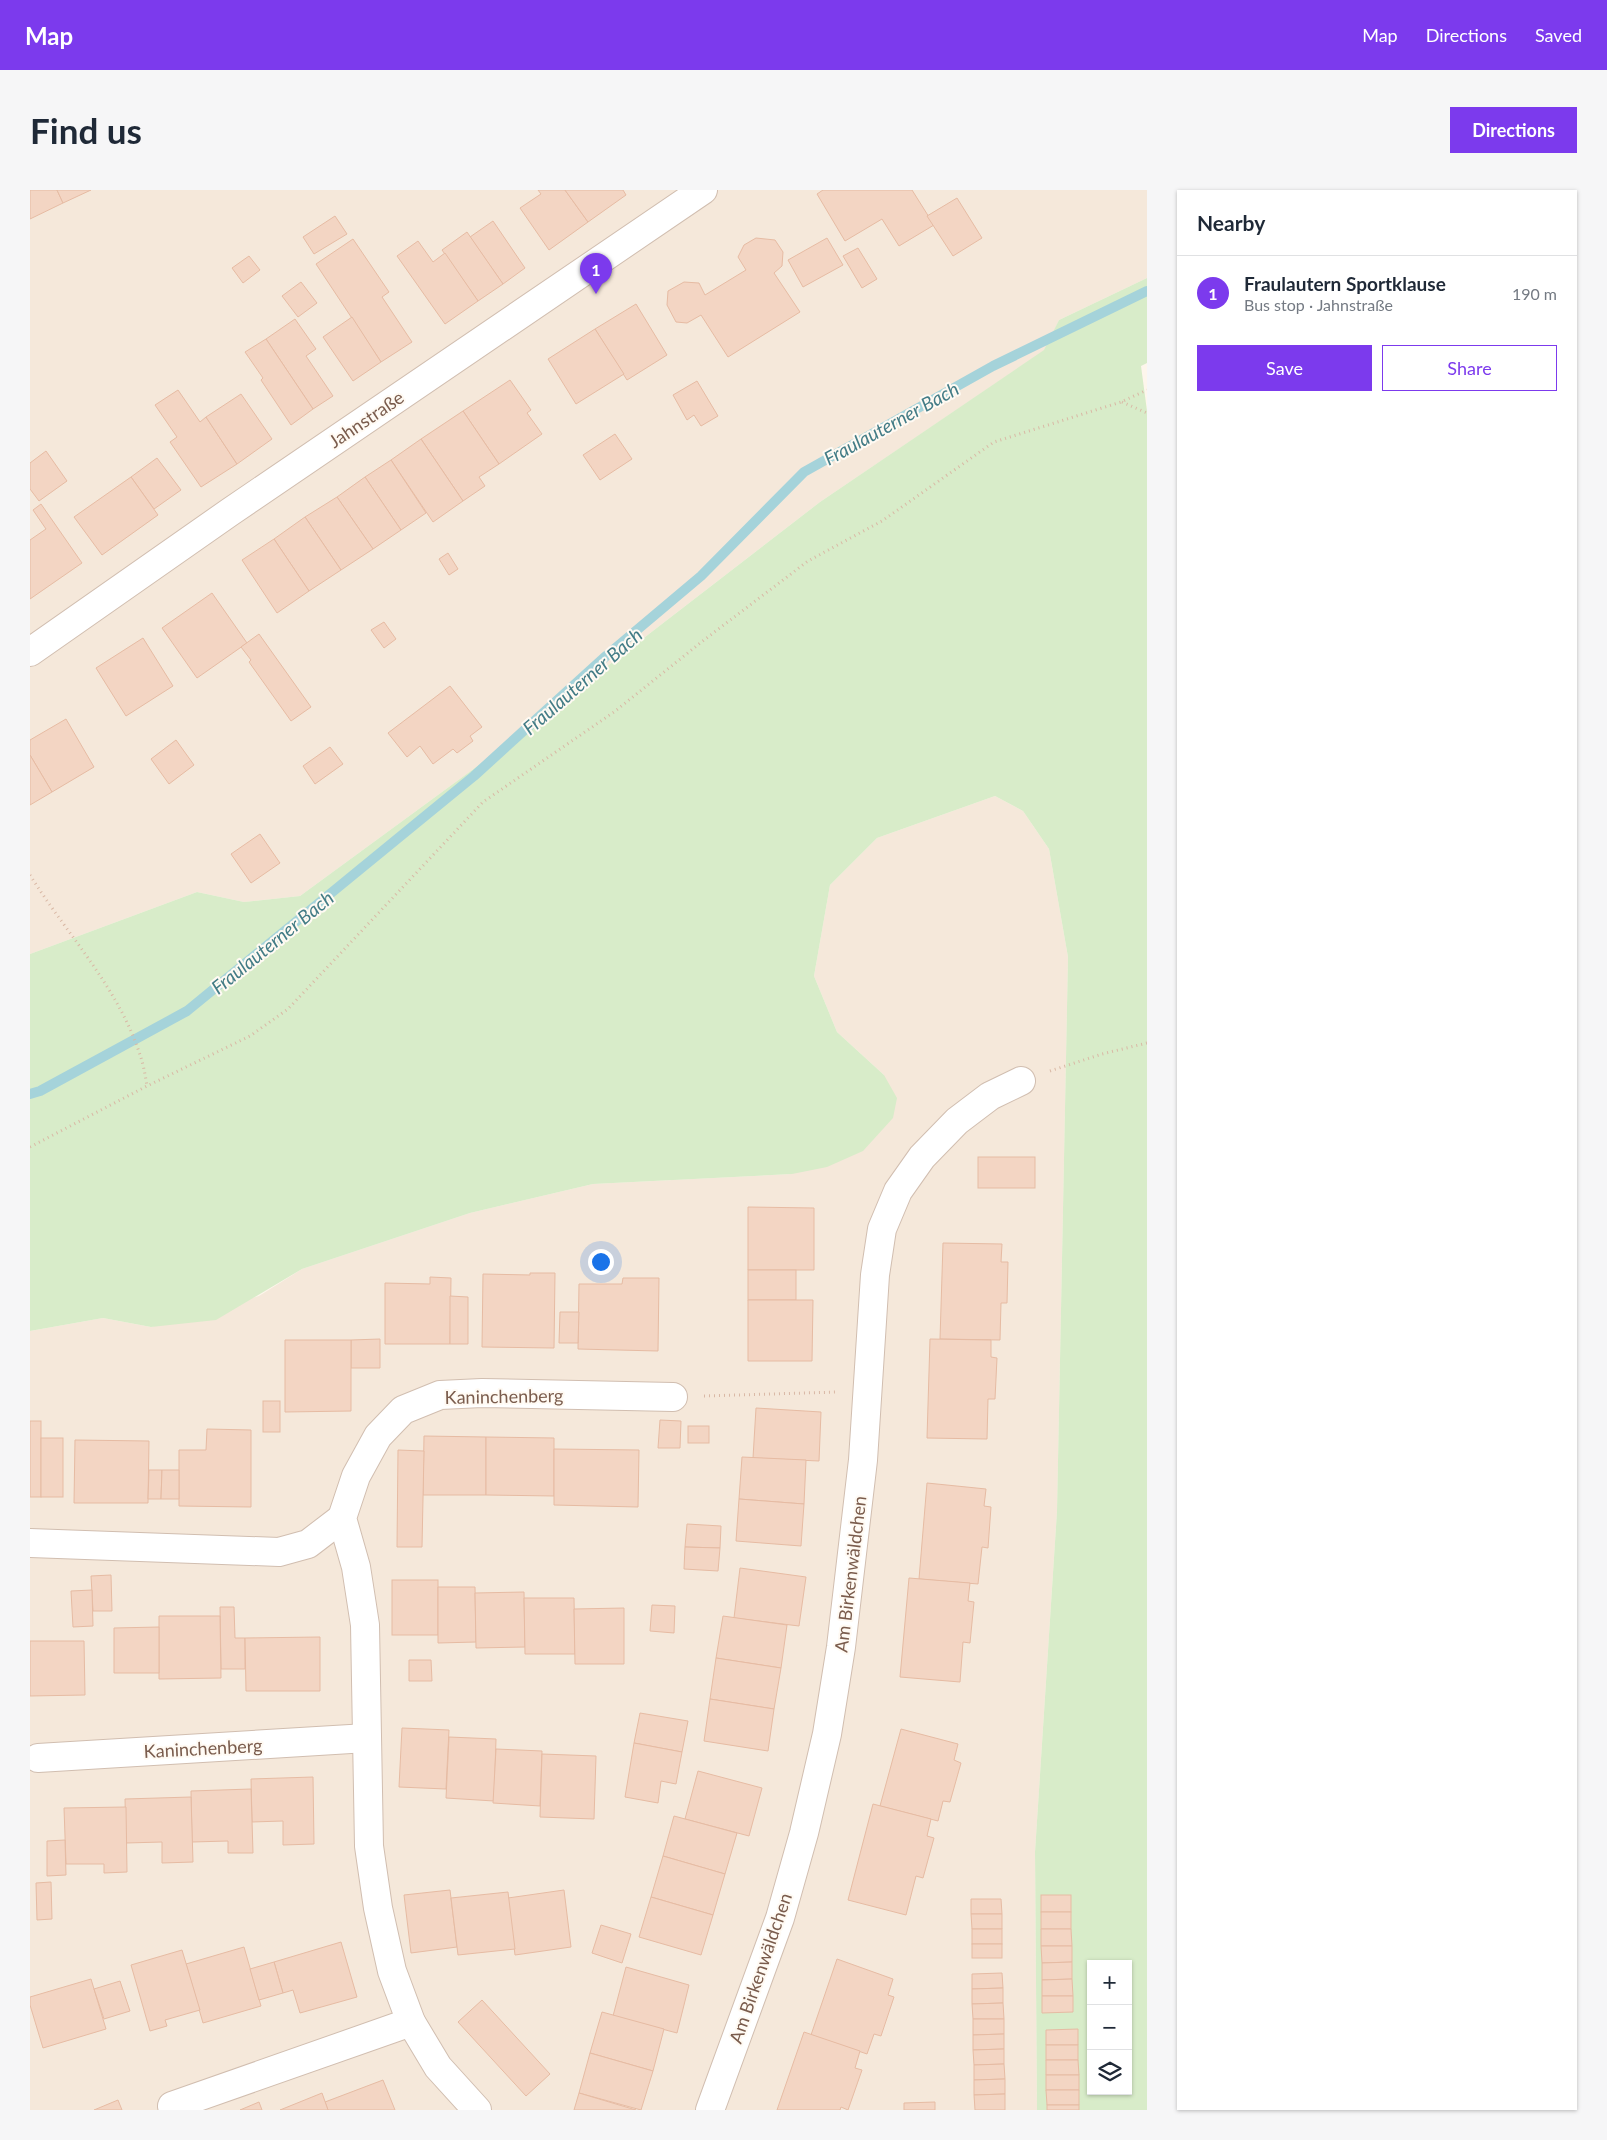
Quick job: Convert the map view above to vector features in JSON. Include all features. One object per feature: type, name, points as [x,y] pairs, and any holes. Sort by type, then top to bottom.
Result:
[{"type":"street","name":"Jahnstraße","points":[[30,652],[230,512],[703,190]]},
{"type":"street","name":"Am Birkenwäldchen","points":[[710,2110],[780,1918],[804,1833],[827,1734],[841,1647],[864,1460],[875,1275],[882,1229],[898,1191],[922,1157],[957,1121],[990,1096],[1020,1081]]},
{"type":"street","name":"Kaninchenberg","points":[[342,1518],[356,1476],[378,1436],[403,1410],[440,1395],[482,1393],[673,1397]]},
{"type":"street","points":[[30,1544],[279,1552],[308,1544],[342,1518],[356,1566],[365,1625],[369,1846],[378,1908],[392,1971],[411,2022],[438,2067],[477,2110]]},
{"type":"street","name":"Kaninchenberg","points":[[38,1758],[367,1738]]},
{"type":"street","points":[[172,2106],[411,2022]]},
{"type":"path","points":[[30,1148],[147,1086],[250,1036],[288,1009],[483,802],[614,712],[704,640],[808,561],[882,521],[994,442],[1121,402],[1147,390]]},
{"type":"path","points":[[1121,402],[1147,413]]},
{"type":"path","points":[[30,875],[98,972],[129,1026],[140,1053],[147,1086]]},
{"type":"path","points":[[1020,1081],[1102,1054],[1147,1043]]},
{"type":"path","points":[[673,1397],[869,1391]]},
{"type":"shaded area","points":[[30,190],[1147,190],[1147,278],[1059,320],[1045,350],[820,502],[483,762],[300,896],[244,902],[197,892],[30,954]]},
{"type":"shaded area","points":[[995,796],[1023,811],[1049,849],[1068,957],[1057,1511],[1035,1852],[1037,2110],[30,2110],[30,1331],[103,1318],[151,1327],[259,1296],[302,1269],[470,1213],[593,1184],[792,1174],[884,1075],[837,1032],[814,976],[830,885],[877,838]]},
{"type":"green space","points":[[1147,278],[1147,363],[1141,366],[1147,411],[1147,2110],[1037,2110],[1035,1852],[1057,1511],[1068,957],[1049,849],[1023,811],[995,796],[877,838],[830,885],[814,976],[837,1032],[884,1075],[897,1098],[893,1118],[863,1151],[827,1167],[792,1174],[593,1184],[470,1213],[302,1269],[216,1320],[151,1327],[103,1318],[30,1331],[30,954],[197,892],[244,902],[300,896],[483,762],[820,502],[1044,350],[1059,320]]},
{"type":"building","points":[[30,190],[57,190],[63,203],[30,219]]},
{"type":"building","points":[[57,190],[91,190],[63,203]]},
{"type":"building","points":[[538,190],[565,190],[588,222],[549,250],[520,208],[541,194]]},
{"type":"building","points":[[565,190],[623,190],[626,195],[588,222]]},
{"type":"building","points":[[823,190],[912,190],[934,225],[899,246],[882,219],[845,241],[817,194]]},
{"type":"building","points":[[957,198],[982,238],[953,256],[927,216]]},
{"type":"building","points":[[335,216],[347,234],[314,254],[303,237]]},
{"type":"building","points":[[493,221],[525,268],[503,284],[470,237]]},
{"type":"building","points":[[467,232],[503,284],[478,301],[442,250]]},
{"type":"building","points":[[756,238],[775,240],[783,252],[782,266],[774,273],[800,312],[728,357],[701,315],[687,323],[676,322],[667,305],[668,291],[684,282],[699,283],[705,295],[746,270],[738,257],[744,245]]},
{"type":"building","points":[[827,238],[843,265],[803,287],[788,260]]},
{"type":"building","points":[[353,239],[389,292],[382,297],[412,342],[381,362],[316,264]]},
{"type":"building","points":[[418,241],[433,262],[445,253],[478,301],[445,324],[397,256]]},
{"type":"building","points":[[858,248],[877,279],[862,288],[843,256]]},
{"type":"building","points":[[249,256],[260,270],[243,283],[232,268]]},
{"type":"building","points":[[301,282],[317,303],[298,317],[282,296]]},
{"type":"building","points":[[636,304],[667,355],[627,380],[595,329]]},
{"type":"building","points":[[352,317],[381,362],[353,381],[323,337]]},
{"type":"building","points":[[295,319],[316,349],[306,356],[333,396],[313,409],[266,339]]},
{"type":"building","points":[[595,329],[624,374],[576,404],[548,359]]},
{"type":"building","points":[[266,339],[313,409],[291,425],[245,352]]},
{"type":"building","points":[[510,380],[531,410],[527,413],[542,434],[499,464],[463,411]]},
{"type":"building","points":[[697,381],[718,416],[701,426],[694,415],[687,420],[673,395]]},
{"type":"building","points":[[178,390],[200,422],[206,417],[237,464],[201,487],[170,442],[177,437],[155,405]]},
{"type":"building","points":[[241,394],[272,439],[237,464],[206,417]]},
{"type":"building","points":[[463,411],[499,464],[479,477],[485,486],[463,501],[421,439]]},
{"type":"building","points":[[615,434],[632,459],[600,480],[583,455]]},
{"type":"building","points":[[421,439],[463,501],[433,522],[391,460]]},
{"type":"building","points":[[46,451],[67,481],[39,501],[30,489],[30,463]]},
{"type":"building","points":[[157,458],[181,490],[154,509],[131,477]]},
{"type":"building","points":[[391,460],[426,513],[401,530],[365,477]]},
{"type":"building","points":[[131,477],[158,515],[102,555],[74,517]]},
{"type":"building","points":[[365,477],[401,530],[373,549],[337,497]]},
{"type":"building","points":[[337,497],[373,549],[341,570],[305,517]]},
{"type":"building","points":[[41,504],[82,563],[30,599],[30,540],[46,529],[33,510]]},
{"type":"building","points":[[305,517],[341,570],[309,591],[274,539]]},
{"type":"building","points":[[274,539],[309,591],[277,613],[242,560]]},
{"type":"building","points":[[448,553],[458,569],[449,575],[439,559]]},
{"type":"building","points":[[212,593],[247,643],[197,678],[162,628]]},
{"type":"building","points":[[384,622],[396,639],[384,648],[371,630]]},
{"type":"building","points":[[259,634],[311,707],[291,721],[249,662],[251,660],[241,647]]},
{"type":"building","points":[[143,638],[173,686],[126,716],[96,668]]},
{"type":"building","points":[[450,686],[482,727],[470,736],[473,741],[457,753],[453,749],[433,764],[420,746],[407,757],[388,733]]},
{"type":"building","points":[[66,719],[94,767],[52,792],[30,755],[30,740]]},
{"type":"building","points":[[176,740],[194,765],[169,784],[151,759]]},
{"type":"building","points":[[330,747],[343,764],[315,784],[303,766]]},
{"type":"building","points":[[30,755],[52,792],[30,805]]},
{"type":"building","points":[[260,834],[280,863],[251,883],[231,854]]},
{"type":"building","points":[[978,1157],[1035,1157],[1035,1188],[978,1188]]},
{"type":"building","points":[[748,1207],[814,1208],[814,1270],[748,1270]]},
{"type":"building","points":[[943,1243],[1002,1244],[1001,1262],[1008,1262],[1007,1303],[1001,1303],[1000,1340],[940,1339]]},
{"type":"building","points":[[748,1270],[796,1270],[796,1300],[748,1300]]},
{"type":"building","points":[[530,1273],[555,1273],[554,1348],[482,1347],[483,1274],[530,1275]]},
{"type":"building","points":[[430,1277],[451,1278],[450,1344],[385,1344],[385,1283],[430,1284]]},
{"type":"building","points":[[623,1278],[659,1278],[658,1351],[578,1349],[579,1284],[622,1284]]},
{"type":"building","points":[[450,1296],[468,1297],[468,1344],[450,1344]]},
{"type":"building","points":[[748,1300],[813,1300],[812,1361],[748,1361]]},
{"type":"building","points":[[560,1312],[579,1312],[578,1343],[559,1343]]},
{"type":"building","points":[[380,1339],[380,1368],[351,1368],[351,1340]]},
{"type":"building","points":[[930,1339],[991,1340],[991,1357],[997,1358],[995,1399],[988,1399],[987,1439],[927,1438]]},
{"type":"building","points":[[285,1340],[351,1340],[351,1411],[285,1412]]},
{"type":"building","points":[[263,1401],[280,1401],[280,1432],[263,1432]]},
{"type":"building","points":[[756,1408],[821,1412],[819,1461],[753,1458]]},
{"type":"building","points":[[660,1420],[681,1421],[680,1448],[658,1448]]},
{"type":"building","points":[[30,1421],[41,1421],[41,1497],[30,1497]]},
{"type":"building","points":[[688,1426],[709,1426],[709,1443],[688,1443]]},
{"type":"building","points":[[207,1429],[251,1430],[251,1507],[179,1506],[179,1450],[206,1450]]},
{"type":"building","points":[[424,1436],[486,1437],[486,1495],[423,1495]]},
{"type":"building","points":[[486,1437],[554,1438],[554,1496],[486,1495]]},
{"type":"building","points":[[41,1438],[63,1438],[63,1497],[41,1497]]},
{"type":"building","points":[[75,1440],[149,1441],[148,1503],[74,1503]]},
{"type":"building","points":[[554,1449],[639,1450],[638,1507],[554,1505]]},
{"type":"building","points":[[398,1450],[424,1451],[422,1547],[397,1547]]},
{"type":"building","points":[[742,1457],[806,1460],[804,1504],[739,1499]]},
{"type":"building","points":[[149,1470],[162,1470],[161,1499],[148,1499]]},
{"type":"building","points":[[162,1470],[179,1470],[179,1499],[161,1499]]},
{"type":"building","points":[[927,1483],[986,1489],[984,1506],[991,1507],[988,1548],[982,1547],[978,1584],[919,1579]]},
{"type":"building","points":[[739,1499],[804,1504],[801,1546],[736,1541]]},
{"type":"building","points":[[687,1524],[721,1526],[720,1548],[685,1547]]},
{"type":"building","points":[[685,1547],[720,1548],[718,1571],[684,1569]]},
{"type":"building","points":[[740,1568],[806,1577],[799,1626],[734,1618]]},
{"type":"building","points":[[111,1575],[112,1611],[93,1611],[91,1576]]},
{"type":"building","points":[[909,1578],[970,1583],[968,1601],[974,1602],[970,1643],[963,1642],[960,1682],[900,1677]]},
{"type":"building","points":[[392,1580],[438,1580],[438,1635],[392,1635]]},
{"type":"building","points":[[438,1587],[475,1587],[476,1642],[438,1643]]},
{"type":"building","points":[[92,1590],[93,1626],[73,1627],[71,1591]]},
{"type":"building","points":[[524,1592],[525,1647],[476,1648],[475,1593]]},
{"type":"building","points":[[524,1598],[574,1598],[575,1654],[525,1654]]},
{"type":"building","points":[[652,1605],[675,1606],[674,1633],[650,1631]]},
{"type":"building","points":[[220,1607],[234,1607],[235,1638],[245,1638],[245,1669],[221,1669]]},
{"type":"building","points":[[624,1608],[624,1664],[575,1664],[574,1609]]},
{"type":"building","points":[[159,1616],[220,1616],[221,1678],[159,1679]]},
{"type":"building","points":[[723,1616],[787,1625],[781,1668],[716,1658]]},
{"type":"building","points":[[159,1627],[159,1673],[114,1673],[114,1628]]},
{"type":"building","points":[[320,1637],[320,1691],[246,1691],[245,1638]]},
{"type":"building","points":[[30,1641],[84,1641],[85,1695],[30,1696]]},
{"type":"building","points":[[716,1658],[781,1668],[774,1709],[710,1699]]},
{"type":"building","points":[[409,1660],[431,1660],[432,1681],[409,1681]]},
{"type":"building","points":[[710,1699],[774,1709],[768,1751],[704,1741]]},
{"type":"building","points":[[640,1713],[688,1721],[682,1752],[634,1743]]},
{"type":"building","points":[[402,1728],[449,1730],[446,1789],[399,1787]]},
{"type":"building","points":[[901,1729],[958,1744],[954,1760],[961,1763],[950,1802],[943,1801],[938,1821],[880,1806]]},
{"type":"building","points":[[449,1737],[496,1739],[494,1801],[446,1798]]},
{"type":"building","points":[[634,1743],[682,1752],[676,1784],[661,1781],[658,1803],[625,1797]]},
{"type":"building","points":[[496,1749],[542,1751],[540,1806],[493,1803]]},
{"type":"building","points":[[542,1754],[596,1756],[594,1819],[540,1817]]},
{"type":"building","points":[[698,1771],[762,1788],[749,1836],[685,1819]]},
{"type":"building","points":[[313,1777],[314,1844],[283,1845],[283,1821],[252,1822],[251,1779]]},
{"type":"building","points":[[251,1789],[253,1853],[228,1853],[228,1841],[192,1842],[191,1791]]},
{"type":"building","points":[[191,1797],[193,1862],[162,1863],[162,1842],[126,1843],[125,1799]]},
{"type":"building","points":[[873,1804],[931,1819],[927,1836],[934,1838],[923,1878],[916,1876],[906,1915],[848,1900]]},
{"type":"building","points":[[126,1807],[127,1872],[104,1873],[104,1864],[66,1864],[64,1808]]},
{"type":"building","points":[[674,1816],[737,1833],[725,1874],[663,1856]]},
{"type":"building","points":[[65,1840],[66,1875],[47,1876],[47,1841]]},
{"type":"building","points":[[663,1856],[725,1874],[713,1915],[651,1897]]},
{"type":"building","points":[[51,1882],[52,1919],[37,1920],[36,1883]]},
{"type":"building","points":[[450,1890],[457,1947],[411,1953],[404,1895]]},
{"type":"building","points":[[564,1890],[571,1947],[515,1955],[508,1898]]},
{"type":"building","points":[[508,1892],[515,1949],[458,1955],[451,1898]]},
{"type":"building","points":[[1041,1895],[1071,1895],[1071,1912],[1041,1912]]},
{"type":"building","points":[[651,1897],[713,1915],[701,1955],[639,1937]]},
{"type":"building","points":[[971,1899],[1001,1899],[1002,1914],[971,1914]]},
{"type":"building","points":[[1041,1912],[1071,1912],[1071,1929],[1041,1929]]},
{"type":"building","points":[[971,1914],[1002,1914],[1002,1929],[972,1929]]},
{"type":"building","points":[[601,1925],[631,1934],[622,1963],[592,1953]]},
{"type":"building","points":[[972,1929],[1002,1929],[1002,1944],[972,1944]]},
{"type":"building","points":[[1041,1929],[1071,1929],[1072,1946],[1041,1946]]},
{"type":"building","points":[[341,1942],[357,1997],[300,2013],[293,1990],[283,1993],[274,1962]]},
{"type":"building","points":[[972,1944],[1002,1944],[1002,1958],[972,1958]]},
{"type":"building","points":[[1041,1946],[1072,1946],[1072,1962],[1042,1963]]},
{"type":"building","points":[[244,1947],[261,2006],[203,2023],[186,1964]]},
{"type":"building","points":[[182,1950],[200,2010],[165,2020],[167,2026],[150,2031],[131,1965]]},
{"type":"building","points":[[837,1959],[893,1979],[888,1995],[894,1997],[881,2036],[874,2034],[867,2054],[811,2035]]},
{"type":"building","points":[[274,1962],[283,1993],[259,2000],[250,1969]]},
{"type":"building","points":[[1072,1962],[1072,1979],[1042,1980],[1042,1963]]},
{"type":"building","points":[[626,1967],[689,1985],[677,2033],[613,2016]]},
{"type":"building","points":[[1002,1973],[1003,1988],[972,1989],[972,1974]]},
{"type":"building","points":[[91,1979],[106,2029],[43,2048],[30,2005],[30,1997]]},
{"type":"building","points":[[1072,1979],[1073,1996],[1042,1996],[1042,1980]]},
{"type":"building","points":[[120,1981],[130,2011],[104,2019],[94,1989]]},
{"type":"building","points":[[1003,1988],[1003,2003],[972,2004],[972,1989]]},
{"type":"building","points":[[1042,1996],[1073,1996],[1073,2012],[1042,2013]]},
{"type":"building","points":[[482,2000],[550,2074],[526,2096],[458,2022]]},
{"type":"building","points":[[1003,2003],[1004,2019],[973,2019],[972,2004]]},
{"type":"building","points":[[602,2012],[664,2029],[653,2071],[590,2053]]},
{"type":"building","points":[[973,2019],[1004,2019],[1004,2034],[973,2035]]},
{"type":"building","points":[[1078,2029],[1078,2045],[1046,2045],[1046,2030]]},
{"type":"building","points":[[804,2032],[860,2051],[855,2068],[862,2070],[848,2110],[841,2107],[840,2110],[777,2110]]},
{"type":"building","points":[[1004,2034],[1004,2049],[973,2050],[973,2035]]},
{"type":"building","points":[[1046,2045],[1078,2045],[1078,2060],[1046,2060]]},
{"type":"building","points":[[1004,2049],[1004,2064],[974,2065],[973,2050]]},
{"type":"building","points":[[590,2053],[653,2071],[641,2110],[579,2093]]},
{"type":"building","points":[[1046,2060],[1078,2060],[1079,2075],[1046,2075]]},
{"type":"building","points":[[1004,2064],[1005,2079],[974,2080],[974,2065]]},
{"type":"building","points":[[1046,2075],[1079,2075],[1079,2090],[1046,2090]]},
{"type":"building","points":[[1005,2079],[1005,2094],[974,2095],[974,2080]]},
{"type":"building","points":[[383,2080],[395,2110],[328,2110],[325,2102]]},
{"type":"building","points":[[1046,2090],[1079,2090],[1079,2105],[1047,2105]]},
{"type":"building","points":[[322,2093],[328,2110],[280,2110]]},
{"type":"building","points":[[579,2093],[636,2110],[574,2110]]},
{"type":"building","points":[[1005,2094],[1005,2110],[975,2110],[974,2095]]},
{"type":"building","points":[[118,2100],[122,2110],[94,2110]]},
{"type":"building","points":[[259,2102],[262,2110],[240,2110]]},
{"type":"building","points":[[935,2102],[935,2110],[904,2110],[904,2103]]},
{"type":"building","points":[[1047,2105],[1079,2105],[1079,2110],[1047,2110]]},
{"type":"waterway","name":"Fraulauterner Bach","points":[[30,1094],[40,1091],[187,1011],[474,776],[606,656],[701,576],[804,472],[993,366],[1147,291]]},
{"type":"place","name":"Fraulautern Sportklause","points":[[596,294]]}]
